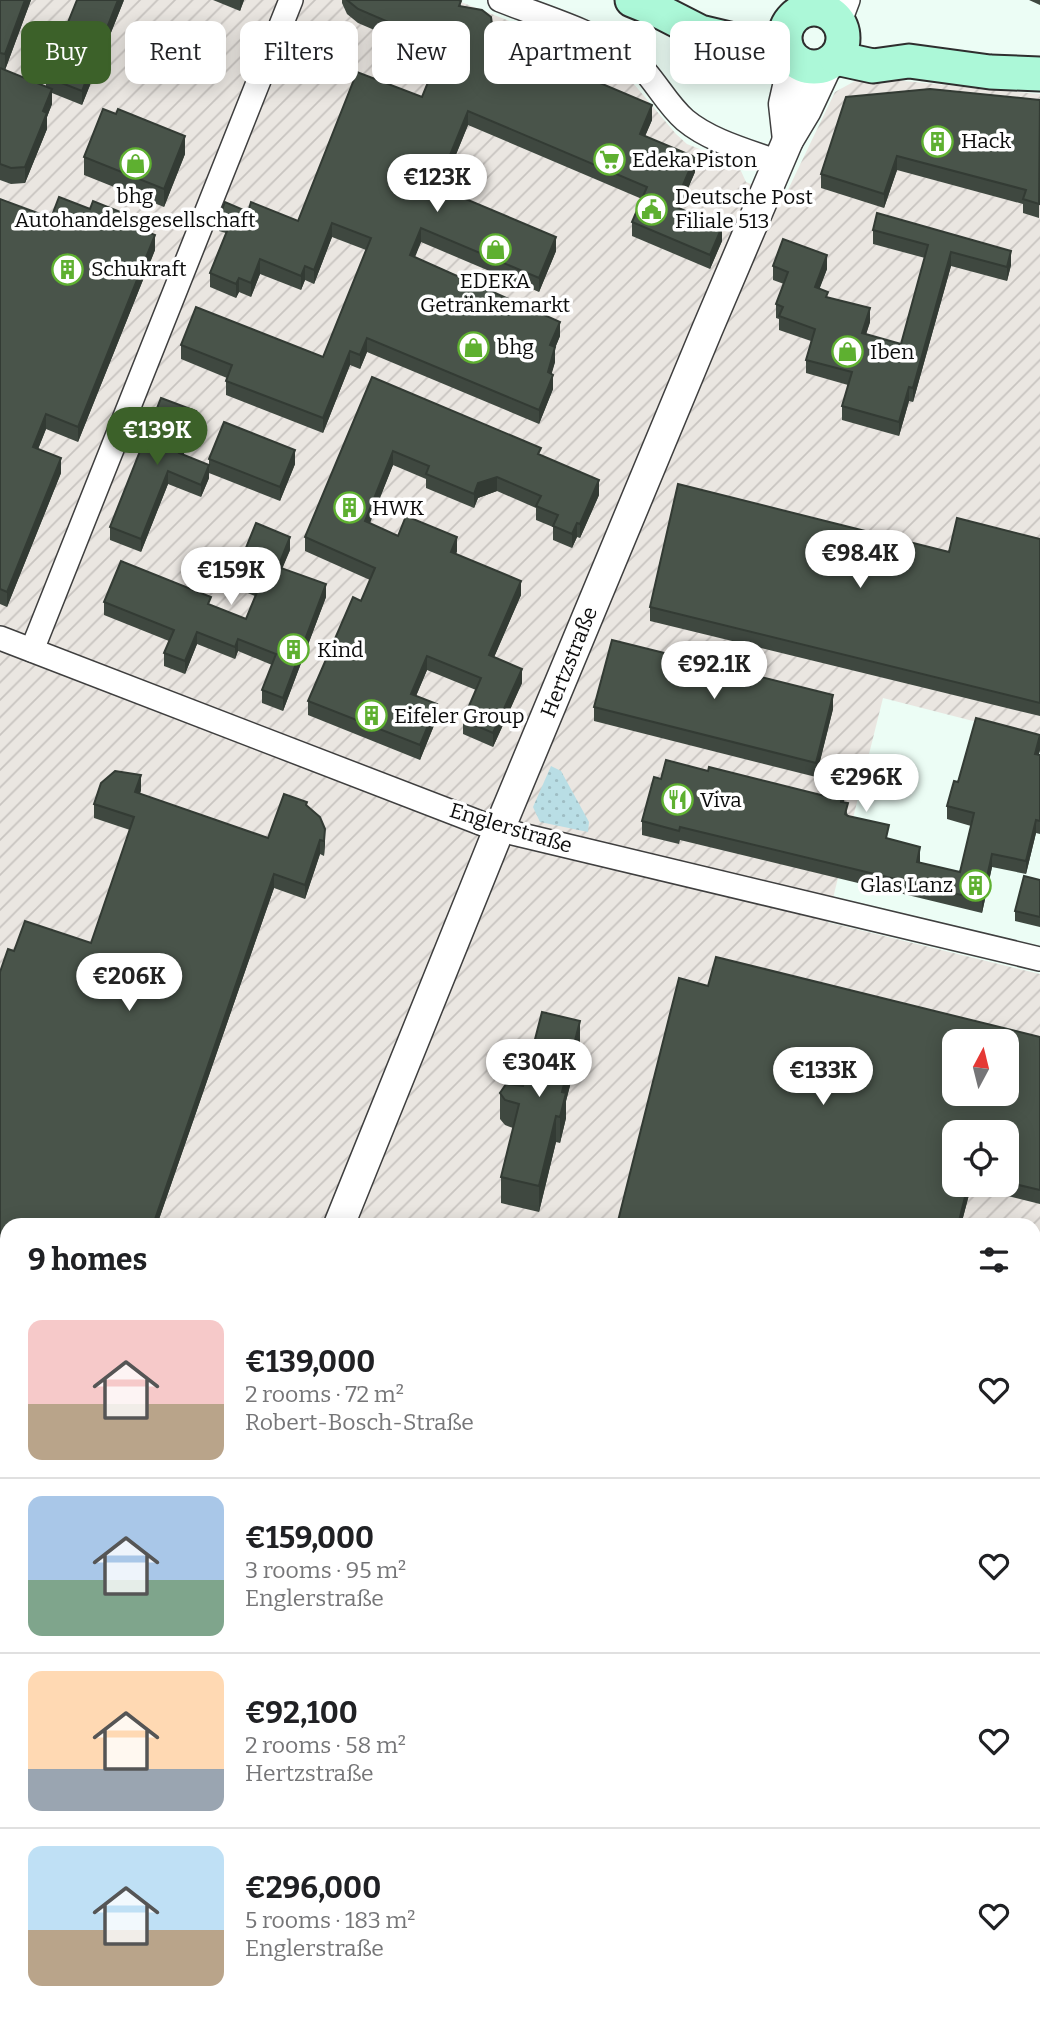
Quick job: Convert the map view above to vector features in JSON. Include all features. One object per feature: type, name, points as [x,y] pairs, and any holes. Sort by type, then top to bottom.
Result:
[{"type":"main road","points":[[645,5],[700,32],[820,32],[873,66],[909,61],[989,72],[1040,74]]},
{"type":"street","points":[[32,650],[291,0]]},
{"type":"street","points":[[500,0],[601,39],[636,62],[664,97],[691,124],[715,137],[783,151]]},
{"type":"street","name":"Hertzstraße","points":[[343,1218],[500,827],[783,151],[785,104],[820,32]]},
{"type":"street","name":"Englerstraße","points":[[0,638],[483,824],[1040,959]]},
{"type":"shaded area","points":[[0,0],[456,0],[509,21],[484,21],[484,84],[634,84],[687,144],[732,162],[741,171],[746,182],[784,198],[835,92],[855,81],[873,78],[1040,94],[1040,738],[883,698],[827,922],[1040,974],[1040,1218],[0,1218]]},
{"type":"shaded area","points":[[551,766],[561,771],[589,822],[588,832],[540,822],[533,807]]},
{"type":"building","points":[[0,0],[25,0],[5,54],[0,53]]},
{"type":"building","points":[[77,0],[118,0],[110,21],[69,21]]},
{"type":"building","points":[[347,0],[459,0],[459,6],[482,10],[491,17],[492,21],[484,21],[484,84],[602,84],[652,105],[640,134],[695,157],[674,206],[722,227],[710,255],[632,222],[647,187],[468,111],[437,187],[556,237],[539,278],[421,228],[410,255],[560,322],[550,345],[555,347],[548,372],[553,375],[539,410],[367,338],[360,355],[350,351],[323,418],[226,381],[232,365],[181,345],[196,307],[323,357],[371,238],[332,223],[314,270],[305,266],[301,276],[260,259],[251,283],[239,278],[236,284],[210,273],[231,221],[219,217],[225,202],[248,212],[251,202],[298,221],[352,84],[358,84],[358,72],[372,78],[372,84],[388,84],[422,97],[427,84],[470,84],[470,21],[386,21],[358,9]]},
{"type":"building","points":[[0,68],[21,76],[21,84],[40,84],[52,89],[43,111],[47,113],[25,167],[11,168],[0,164]]},
{"type":"building","points":[[64,84],[85,84],[82,91]]},
{"type":"building","name":"Hack","points":[[930,89],[1040,100],[1039,204],[1023,199],[1026,190],[897,156],[884,194],[821,174],[846,97]]},
{"type":"building","name":"bhg Autohandelsgesellschaft","points":[[103,109],[116,114],[118,109],[185,136],[164,189],[84,157]]},
{"type":"building","points":[[59,197],[90,209],[93,201],[123,213],[120,221],[155,235],[78,427],[46,414],[33,447],[61,458],[7,592],[0,589],[0,199],[51,218]]},
{"type":"building","points":[[877,213],[1011,251],[1007,267],[951,252],[913,388],[909,387],[899,422],[842,406],[852,372],[806,360],[815,329],[779,316],[783,307],[776,304],[788,272],[773,266],[783,239],[827,255],[815,287],[828,292],[826,297],[870,308],[862,333],[901,344],[928,245],[873,230]]},
{"type":"building","points":[[372,377],[541,448],[538,454],[599,480],[580,524],[577,523],[572,534],[553,526],[558,515],[536,506],[541,496],[497,477],[478,483],[474,494],[426,474],[429,466],[393,451],[365,521],[398,536],[406,516],[457,537],[451,552],[521,581],[489,655],[522,669],[493,733],[463,720],[481,678],[427,656],[411,694],[437,704],[420,745],[308,701],[353,597],[361,601],[375,568],[305,537]]},
{"type":"building","points":[[161,398],[196,411],[179,453],[209,465],[201,485],[168,471],[141,539],[110,527]]},
{"type":"building","points":[[224,422],[295,450],[280,487],[209,459]]},
{"type":"building","points":[[678,484],[949,552],[957,518],[1040,539],[1040,703],[650,607]]},
{"type":"building","points":[[256,523],[290,537],[278,567],[326,584],[283,698],[262,690],[276,654],[238,639],[235,647],[197,632],[185,661],[164,653],[174,630],[104,602],[121,561],[211,597],[208,604],[246,619],[260,585],[235,575]]},
{"type":"building","points":[[612,640],[833,695],[816,763],[594,707]]},
{"type":"building","points":[[976,718],[1040,735],[1035,754],[1040,755],[1040,821],[1036,820],[1026,861],[992,854],[982,900],[680,827],[679,831],[642,821],[654,777],[661,779],[666,760],[708,771],[709,767],[825,796],[831,773],[846,776],[841,802],[848,803],[845,814],[889,825],[886,838],[920,847],[917,862],[960,872],[974,813],[947,806],[954,781],[958,782]]},
{"type":"building","points":[[866,759],[882,763],[878,780],[862,776]]},
{"type":"building","points":[[115,771],[141,775],[135,792],[268,838],[284,794],[307,802],[306,805],[320,817],[325,829],[324,841],[320,840],[305,885],[274,874],[155,1218],[0,1218],[0,972],[8,949],[14,951],[25,921],[91,943],[134,817],[94,804],[101,783]]},
{"type":"building","points":[[1024,876],[1040,880],[1040,917],[1015,911]]},
{"type":"building","points":[[716,957],[1008,1029],[942,1029],[942,1106],[1019,1106],[1019,1032],[1040,1037],[1040,1190],[1019,1185],[1019,1120],[942,1120],[942,1197],[965,1197],[960,1218],[619,1218],[679,978],[708,986]]},
{"type":"building","points":[[542,1012],[580,1021],[562,1092],[566,1093],[560,1117],[556,1116],[539,1186],[501,1177],[519,1104],[505,1100],[500,1093],[506,1084],[523,1086]]},
{"type":"place","name":"Hack","points":[[938,141]]},
{"type":"place","name":"Edeka Piston","points":[[609,160]]},
{"type":"place","name":"bhg Autohandelsgesellschaft","points":[[135,164]]},
{"type":"place","name":"Deutsche Post Filiale 513","points":[[652,209]]},
{"type":"place","name":"EDEKA Getränkemarkt","points":[[495,249]]},
{"type":"place","name":"Schukraft","points":[[68,269]]},
{"type":"place","name":"bhg","points":[[474,347]]},
{"type":"place","name":"Iben","points":[[847,352]]},
{"type":"place","name":"HWK","points":[[349,508]]},
{"type":"place","name":"Kind","points":[[294,650]]},
{"type":"place","name":"Eifeler Group","points":[[371,716]]},
{"type":"place","name":"Viva","points":[[677,800]]},
{"type":"place","name":"Glas Lanz","points":[[976,885]]}]
